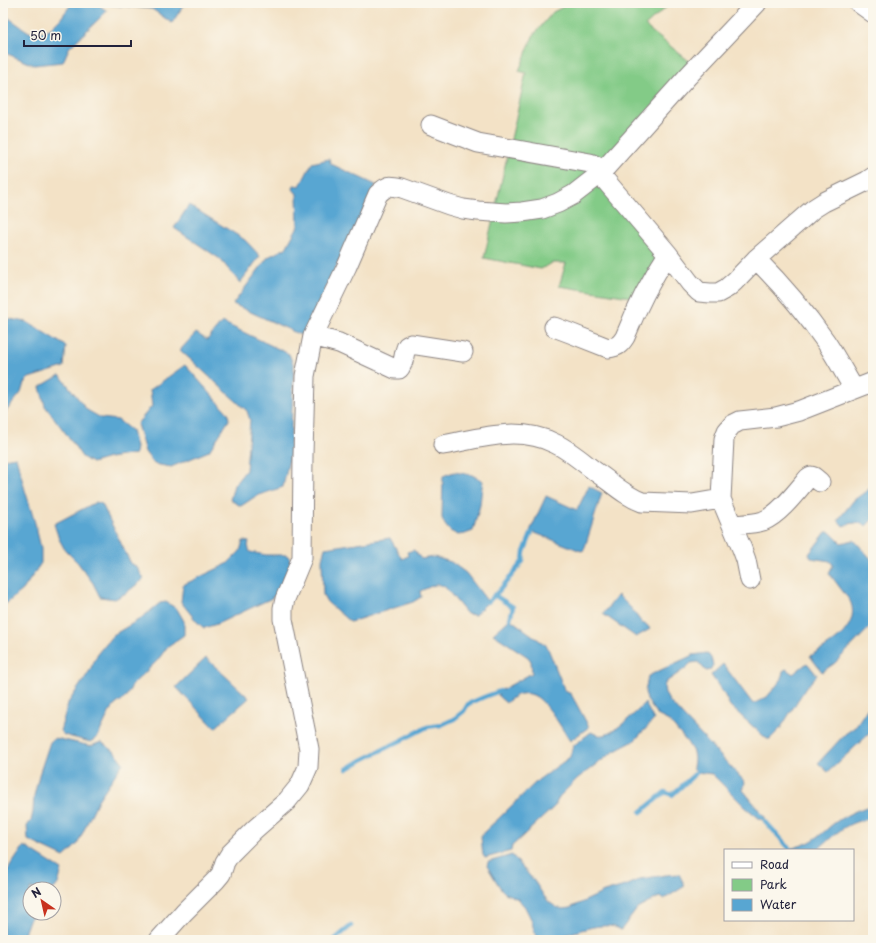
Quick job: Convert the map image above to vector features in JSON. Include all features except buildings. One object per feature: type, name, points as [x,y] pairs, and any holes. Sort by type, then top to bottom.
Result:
[{"type":"street","points":[[159,940],[221,874],[225,862],[230,854],[255,829],[287,801],[300,785],[308,767],[309,749],[283,619],[285,599],[302,558],[305,376],[313,336],[378,194],[385,188],[392,185],[463,209],[491,212],[522,212],[542,209],[574,195],[600,174],[688,76],[757,3]]},
{"type":"street","points":[[859,3],[873,13]]},
{"type":"street","points":[[431,125],[478,143],[590,163],[594,165],[668,254],[690,283],[699,292],[706,293],[718,292],[727,288],[756,259],[813,209],[873,177]]},
{"type":"street","points":[[554,327],[608,348],[621,344],[647,288],[668,254]]},
{"type":"street","points":[[756,259],[789,294],[815,327],[827,343],[854,389]]},
{"type":"street","points":[[313,336],[340,343],[395,369],[399,369],[402,365],[405,350],[407,346],[411,344],[463,352]]},
{"type":"street","points":[[750,580],[746,560],[721,499],[724,439],[727,431],[732,425],[740,421],[787,415],[873,382]]},
{"type":"street","points":[[442,445],[503,434],[534,436],[546,439],[558,445],[607,479],[629,497],[636,500],[642,502],[692,504],[721,499]]},
{"type":"street","points":[[732,525],[764,521],[779,510],[808,478],[811,476],[820,482]]},
{"type":"green space","points":[[566,3],[671,3],[645,26],[694,65],[601,167],[660,251],[637,298],[559,286],[566,263],[552,263],[541,269],[484,258],[526,73],[519,71],[533,36],[553,12],[563,7]]},
{"type":"water","points":[[72,3],[96,3],[107,11],[69,48],[63,62],[34,65],[3,52],[3,14],[29,32],[35,34],[50,29],[61,18]]},
{"type":"water","points":[[107,3],[185,3],[172,23],[152,9],[111,5]]},
{"type":"water","points":[[329,159],[331,164],[376,185],[303,336],[233,304],[268,257],[286,248],[298,226],[297,194],[293,189],[294,185],[300,186],[312,163]]},
{"type":"water","points":[[189,205],[245,240],[260,256],[240,283],[220,259],[174,228]]},
{"type":"water","points":[[3,318],[27,322],[66,346],[64,367],[29,378],[24,383],[21,393],[3,415]]},
{"type":"water","points":[[222,322],[289,354],[294,366],[290,455],[283,487],[256,496],[241,506],[230,500],[234,485],[246,470],[250,420],[247,411],[180,350],[196,333],[207,340]]},
{"type":"water","points":[[185,365],[228,413],[229,420],[209,451],[171,467],[154,464],[145,452],[137,424],[152,406],[150,390]]},
{"type":"water","points":[[60,375],[87,410],[101,418],[118,420],[132,431],[136,447],[135,454],[109,458],[92,463],[82,457],[45,406],[40,387]]},
{"type":"water","points":[[16,457],[41,548],[41,563],[23,590],[3,606],[3,459]]},
{"type":"water","points":[[454,472],[472,475],[483,481],[480,505],[473,531],[458,535],[450,531],[442,518],[443,476]]},
{"type":"water","points":[[589,486],[602,493],[584,550],[581,551],[530,531],[546,496],[577,510]]},
{"type":"water","points":[[872,487],[873,519],[866,526],[860,523],[855,523],[843,526],[838,520],[854,500]]},
{"type":"water","points":[[96,502],[102,504],[131,564],[136,566],[144,579],[126,593],[115,599],[100,597],[93,583],[78,563],[65,550],[59,539],[54,524]]},
{"type":"water","points":[[826,532],[830,532],[841,543],[854,540],[873,561],[873,624],[835,663],[822,672],[810,656],[841,636],[851,621],[853,612],[850,601],[829,573],[833,565],[830,561],[811,558],[809,554]]},
{"type":"water","points":[[390,538],[402,559],[408,556],[407,552],[414,550],[421,559],[434,557],[451,562],[466,573],[488,602],[475,615],[467,614],[445,587],[442,585],[436,585],[420,591],[421,597],[413,602],[350,622],[327,602],[323,595],[322,559],[325,548]]},
{"type":"water","points":[[243,541],[249,542],[248,546],[250,552],[266,555],[287,555],[293,563],[284,577],[279,593],[270,599],[217,624],[204,628],[197,622],[181,602],[183,585],[227,564],[240,551]]},
{"type":"water","points":[[618,595],[630,607],[642,623],[647,625],[650,629],[636,637],[603,614]]},
{"type":"water","points":[[166,602],[177,609],[184,621],[184,635],[168,646],[157,661],[133,684],[125,698],[115,705],[109,713],[97,738],[90,742],[64,735],[60,731],[68,703],[89,672],[98,653],[113,635],[140,619],[160,603]]},
{"type":"water","points":[[510,619],[547,646],[565,691],[571,694],[589,727],[570,741],[550,710],[540,699],[529,694],[519,694],[506,703],[498,696],[500,691],[532,673],[531,661],[528,657],[493,634]]},
{"type":"water","points":[[707,653],[711,658],[713,665],[710,670],[706,671],[698,662],[691,663],[666,682],[664,686],[665,693],[669,701],[745,782],[743,790],[765,817],[765,821],[760,819],[745,807],[712,774],[697,772],[693,768],[693,752],[687,742],[669,721],[657,715],[647,700],[645,692],[648,676],[693,655]]},
{"type":"water","points":[[206,658],[249,698],[215,728],[176,687]]},
{"type":"water","points":[[807,663],[817,675],[805,689],[780,729],[770,739],[767,739],[730,706],[711,675],[723,664],[753,704],[767,697],[781,680],[783,671],[786,669],[793,674]]},
{"type":"water","points":[[645,703],[654,720],[634,741],[613,752],[578,778],[559,797],[555,806],[512,846],[511,851],[485,858],[483,855],[481,837],[485,831],[538,780],[570,757],[573,746],[591,732],[597,735],[608,734],[619,727]]},
{"type":"water","points":[[871,703],[873,704],[873,729],[828,772],[818,763],[845,734],[855,727]]},
{"type":"water","points":[[55,738],[91,746],[101,742],[114,751],[123,763],[98,800],[77,845],[64,857],[28,840],[27,826],[31,821],[34,796],[39,775],[50,742]]},
{"type":"water","points":[[873,806],[873,819],[856,822],[849,825],[836,833],[818,849],[790,849],[806,844],[847,815]]},
{"type":"water","points":[[24,846],[62,870],[59,881],[22,881],[22,921],[29,921],[22,940],[3,940],[3,877]]},
{"type":"water","points":[[512,855],[535,882],[549,902],[556,907],[563,909],[570,908],[604,892],[628,885],[640,879],[679,874],[685,886],[664,899],[659,897],[637,909],[621,930],[606,926],[587,928],[550,939],[539,940],[536,937],[531,919],[525,907],[518,899],[505,893],[501,889],[487,866],[488,862]]},
{"type":"waterway","points":[[3,267],[4,271]]},
{"type":"waterway","points":[[488,602],[499,591],[523,561],[524,552],[532,532]]},
{"type":"waterway","points":[[494,595],[513,607],[510,619]]},
{"type":"waterway","points":[[347,769],[427,727],[441,725],[454,719],[464,711],[468,704],[500,691]]},
{"type":"waterway","points":[[641,812],[665,792],[672,795],[697,772]]},
{"type":"waterway","points":[[765,821],[790,849]]},
{"type":"waterway","points":[[334,940],[351,926]]}]
